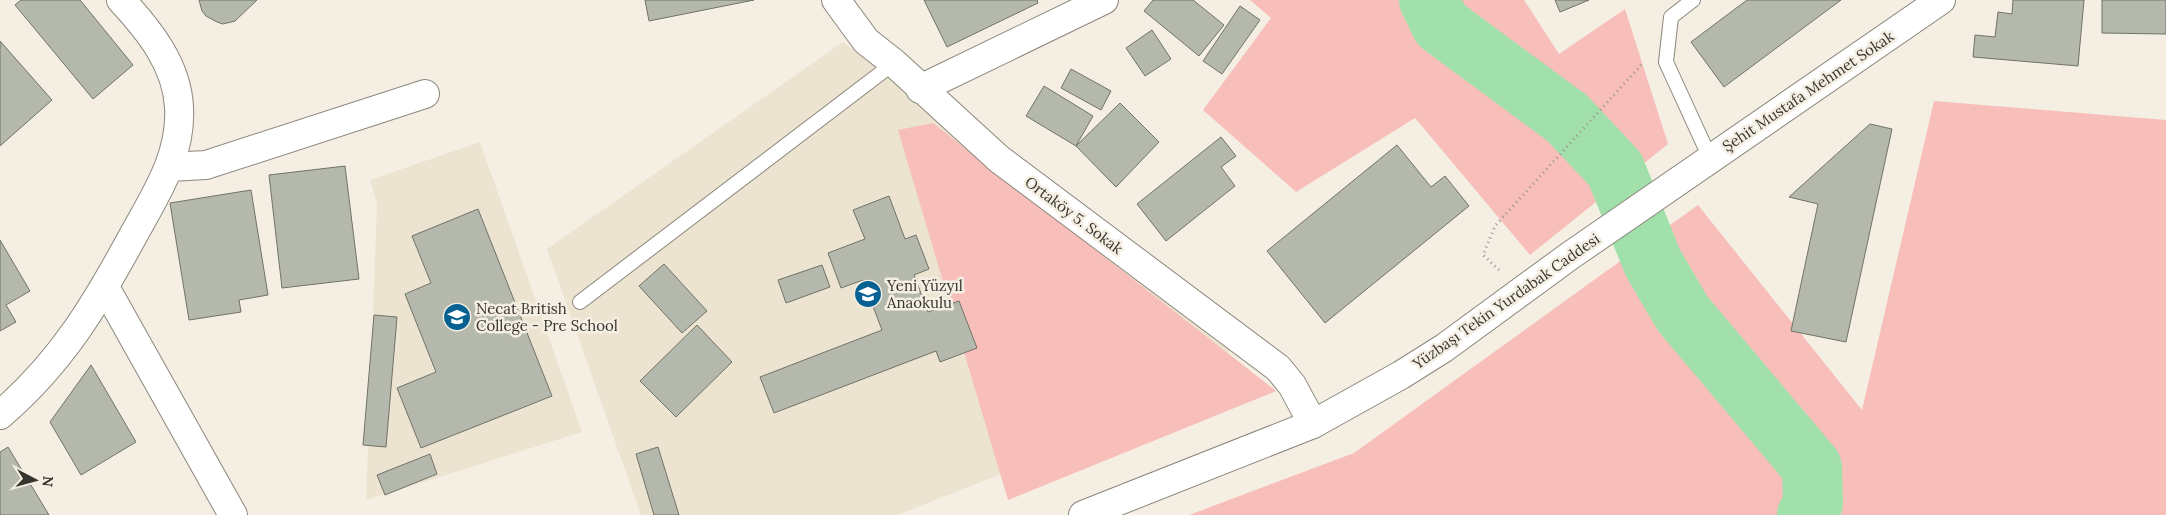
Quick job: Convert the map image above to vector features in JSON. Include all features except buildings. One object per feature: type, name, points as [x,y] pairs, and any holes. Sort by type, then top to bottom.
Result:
[{"type":"street","points":[[920,89],[1104,0]]},
{"type":"street","name":"Şehit Mustafa Mehmet Sokak","points":[[1676,182],[1939,0]]},
{"type":"street","name":"Ortaköy 5. Sokak","points":[[841,2],[866,40],[999,158],[1278,368],[1292,385],[1314,424]]},
{"type":"street","points":[[0,415],[43,374],[68,344],[105,287],[169,168],[177,143],[179,124],[177,88],[171,70],[136,5]]},
{"type":"street","points":[[169,168],[206,165],[424,94]]},
{"type":"street","name":"Yüzbaşı Tekin Yurdabak Caddesi","points":[[1082,515],[1314,424],[1444,348],[1571,255],[1676,182]]},
{"type":"street","points":[[105,287],[233,515]]},
{"type":"lane","points":[[1692,0],[1671,17],[1666,62],[1710,158]]},
{"type":"lane","points":[[580,302],[894,63]]},
{"type":"path","points":[[1520,292],[1484,254],[1495,226],[1643,62]]},
{"type":"shaded area","points":[[1250,0],[1524,0],[1559,54],[1625,9],[1668,144],[1530,255],[1415,118],[1296,192],[1203,110],[1271,18]]},
{"type":"shaded area","name":"Yeni Yüzyıl Anaokulu","points":[[843,42],[1231,339],[1224,386],[897,515],[641,515],[547,249]]},
{"type":"shaded area","points":[[1934,101],[2166,120],[2166,515],[1189,515],[1354,453],[1698,205],[1862,410]]},
{"type":"shaded area","points":[[933,123],[1276,391],[1008,500],[898,130]]},
{"type":"shaded area","name":"Necat British College - Pre School","points":[[480,142],[582,432],[366,500],[377,203],[370,180]]},
{"type":"waterway","points":[[1429,0],[1441,25],[1567,118],[1615,169],[1653,263],[1683,314],[1812,467],[1813,503],[1807,515]]},
{"type":"place","name":"Yeni Yüzyıl Anaokulu","points":[[868,294]]},
{"type":"place","name":"Necat British College - Pre School","points":[[457,317]]}]
